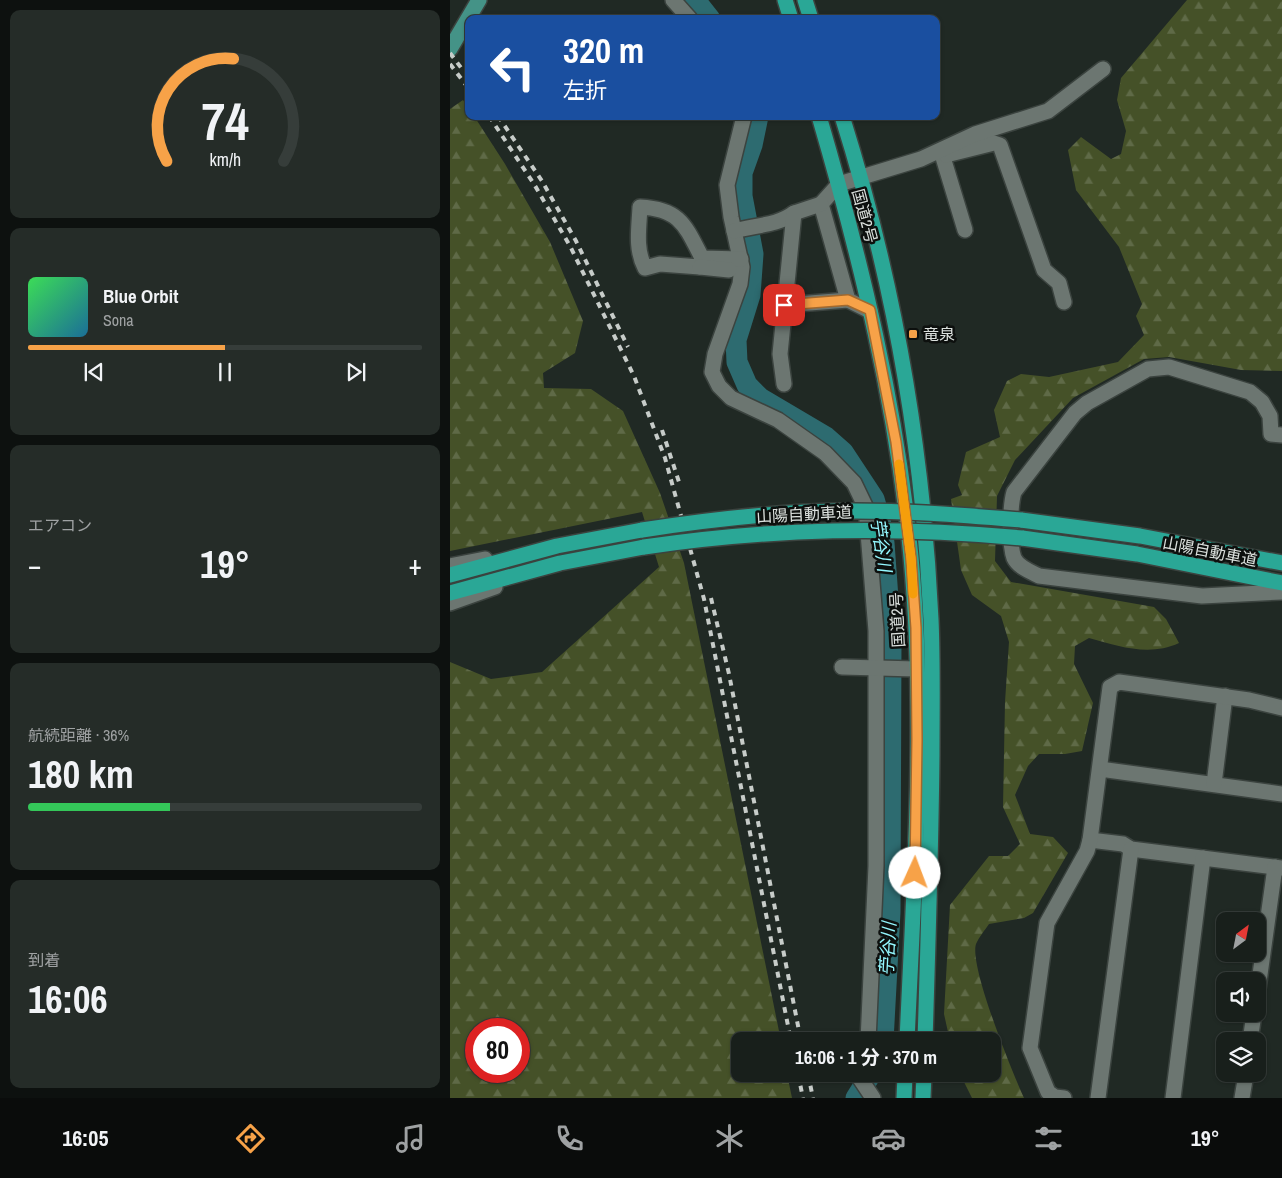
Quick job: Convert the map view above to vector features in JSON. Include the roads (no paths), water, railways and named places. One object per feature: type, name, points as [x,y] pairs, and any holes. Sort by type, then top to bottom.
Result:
[{"type":"highway","points":[[786,0],[790,15]]},
{"type":"highway","points":[[805,0],[810,15]]},
{"type":"highway","name":"国道2号","points":[[820,120],[839,184],[870,310],[901,474],[911,558],[916,669],[916,855],[907,1032]]},
{"type":"highway","name":"国道2号","points":[[843,120],[860,176],[908,399],[927,558],[931,621],[932,725],[931,853],[924,1032]]},
{"type":"highway","name":"山陽自動車道","points":[[450,575],[557,546],[642,530],[743,517],[839,511],[947,514],[1021,520],[1140,536],[1282,563]]},
{"type":"highway","name":"山陽自動車道","points":[[450,593],[560,563],[644,547],[738,535],[837,529],[948,531],[1022,538],[1137,554],[1282,583]]},
{"type":"highway","points":[[904,1098],[905,1082]]},
{"type":"highway","points":[[923,1098],[924,1082]]},
{"type":"main road","points":[[470,15],[479,0]]},
{"type":"main road","points":[[453,43],[465,23]]},
{"type":"street","points":[[673,0],[686,15]]},
{"type":"street","points":[[736,230],[787,218],[794,213],[821,204],[839,184],[860,176],[921,159],[940,152],[975,134],[1048,111],[1103,69]]},
{"type":"street","points":[[743,120],[727,186],[728,202],[736,230],[741,259],[740,284],[715,354],[712,372],[718,386],[731,398],[778,420],[825,453],[854,483],[862,496],[866,508],[878,668],[876,866],[868,1032]]},
{"type":"street","points":[[940,152],[947,155],[994,143],[1000,145],[1044,270],[1059,282],[1064,302]]},
{"type":"street","points":[[940,152],[950,172],[965,230]]},
{"type":"street","points":[[821,204],[848,300]]},
{"type":"street","points":[[729,270],[701,262],[682,221],[659,208],[640,207],[638,247],[640,258],[645,268],[660,264],[701,262],[741,259]]},
{"type":"street","points":[[784,384],[780,354],[794,213]]},
{"type":"street","points":[[784,305],[848,300],[870,310]]},
{"type":"street","points":[[1282,435],[1271,434],[1270,416],[1262,402],[1250,392],[1169,367],[1148,369],[1087,403],[1075,413],[1014,492],[1010,506],[1014,558],[1024,569],[1039,576],[1202,596],[1282,592]]},
{"type":"street","points":[[450,566],[557,546]]},
{"type":"street","points":[[450,603],[560,563]]},
{"type":"street","points":[[842,667],[916,669]]},
{"type":"street","points":[[1064,1098],[1055,1097],[1048,1092],[1030,1048],[1047,923],[1088,851],[1110,688],[1118,682],[1225,696],[1282,708]]},
{"type":"street","points":[[1214,784],[1225,696]]},
{"type":"street","points":[[1100,769],[1282,794]]},
{"type":"street","points":[[1090,840],[1124,844],[1131,849],[1278,868],[1261,972]]},
{"type":"street","points":[[1098,1098],[1131,849]]},
{"type":"street","points":[[1173,1098],[1203,858]]},
{"type":"street","points":[[863,1082],[872,1096]]},
{"type":"street","points":[[1242,1098],[1245,1082]]},
{"type":"waterway","name":"苧谷川","points":[[695,0],[707,15]]},
{"type":"waterway","name":"苧谷川","points":[[757,120],[752,145],[742,173],[742,196],[753,254],[750,295],[736,340],[737,362],[747,385],[760,398],[826,437],[843,452],[874,499],[884,543],[891,640],[890,912],[883,1032]]},
{"type":"waterway","name":"苧谷川","points":[[856,1098],[866,1082]]},
{"type":"railway","points":[[450,53],[462,69]]},
{"type":"railway","points":[[450,64],[465,84]]},
{"type":"railway","points":[[492,120],[534,184],[570,246],[634,376],[665,458],[704,599],[789,1032]]},
{"type":"railway","points":[[501,120],[542,181],[576,241],[628,347]]},
{"type":"railway","points":[[662,430],[679,482]]},
{"type":"railway","points":[[711,598],[729,674],[799,1032]]},
{"type":"railway","points":[[800,1082],[803,1098]]},
{"type":"railway","points":[[810,1082],[813,1098]]},
{"type":"place","name":"竜泉","points":[[913,334]]}]
